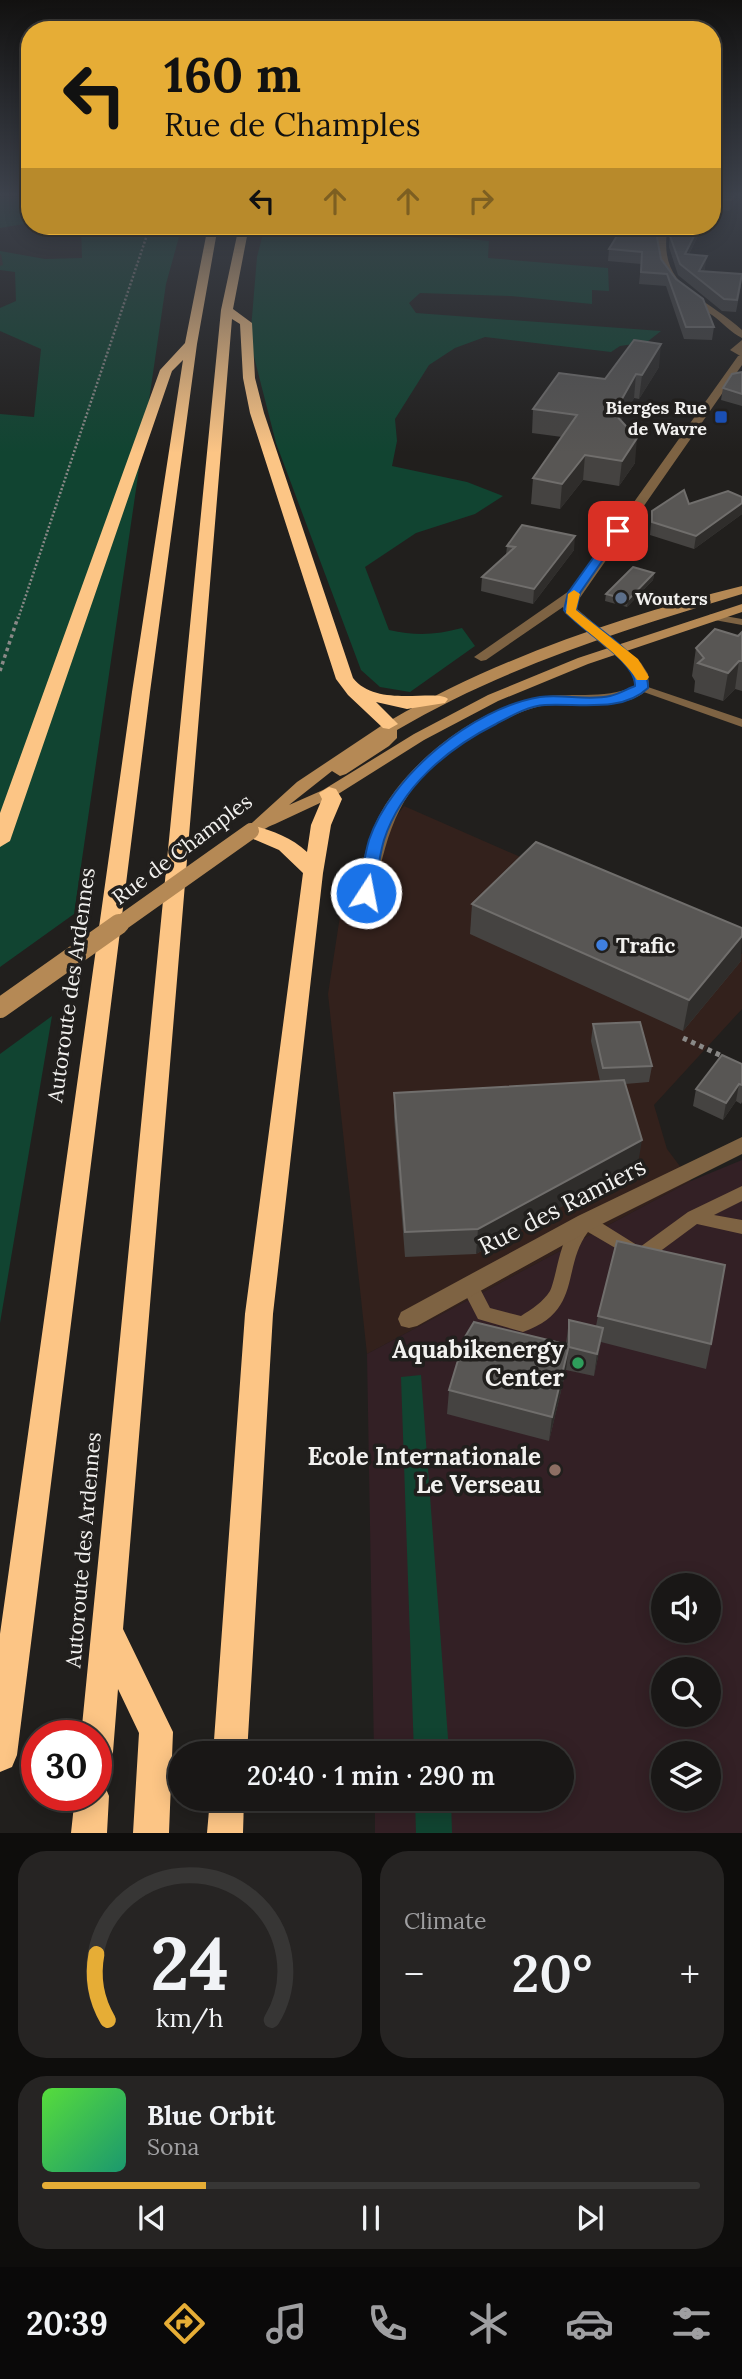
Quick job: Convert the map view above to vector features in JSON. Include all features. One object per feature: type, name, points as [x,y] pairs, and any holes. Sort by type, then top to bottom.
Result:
[{"type":"highway","name":"Autoroute des Ardennes","points":[[0,1755],[141,692],[191,344],[203,282]]},
{"type":"highway","name":"Autoroute des Ardennes","points":[[99,1720],[227,310],[233,282]]},
{"type":"highway","points":[[227,310],[246,323],[249,378],[257,413],[345,679],[389,724]]},
{"type":"highway","points":[[0,842],[166,370],[191,344]]},
{"type":"highway","points":[[354,691],[407,704],[439,699]]},
{"type":"highway","points":[[231,1741],[259,1314],[313,873],[321,825],[331,799],[329,793]]},
{"type":"highway","points":[[251,831],[285,844],[303,856],[313,873]]},
{"type":"highway","points":[[107,1630],[156,1732],[151,1833]]},
{"type":"highway","points":[[89,1833],[91,1811]]},
{"type":"highway","points":[[225,1833],[226,1811]]},
{"type":"main road","points":[[284,806],[384,743],[388,738],[389,724],[439,699],[597,636],[742,590]]},
{"type":"main road","points":[[284,806],[329,793],[419,737],[482,703],[541,676],[742,608]]},
{"type":"main road","name":"Rue de Champles","points":[[0,1008],[284,806]]},
{"type":"street","points":[[676,282],[692,298],[742,335]]},
{"type":"street","points":[[481,657],[574,593],[742,356],[735,350],[742,342]]},
{"type":"street","points":[[361,919],[377,840],[391,810],[439,752],[457,738],[517,708],[541,701],[611,701],[642,688],[640,670],[597,636],[570,610],[574,593]]},
{"type":"street","name":"Rue des Ramiers","points":[[409,1319],[586,1222],[742,1145]]},
{"type":"lane","points":[[713,617],[742,622]]},
{"type":"lane","points":[[642,688],[742,723]]},
{"type":"lane","points":[[469,1284],[484,1314],[523,1324],[545,1313],[561,1291],[572,1236],[586,1222],[641,1256],[694,1217],[742,1193]]},
{"type":"lane","points":[[694,1217],[742,1227]]},
{"type":"path","points":[[0,671],[131,282]]},
{"type":"path","points":[[683,1038],[730,1059]]},
{"type":"shaded area","points":[[404,806],[742,954],[742,1009],[654,1105],[667,1149],[691,1181],[367,1354],[328,994],[344,890]]},
{"type":"shaded area","name":"Ecole Internationale Le Verseau","points":[[742,1160],[742,1833],[375,1833],[375,1811],[574,1811],[574,1741],[374,1741],[367,1354],[691,1181]]},
{"type":"green space","points":[[15,282],[167,282],[74,914],[0,967],[0,414],[34,417],[41,349],[0,331],[0,308],[16,301]]},
{"type":"green space","points":[[255,282],[609,282],[609,291],[592,290],[592,304],[511,296],[420,293],[409,303],[416,313],[661,331],[647,342],[620,346],[611,352],[485,337],[455,348],[429,365],[395,419],[397,441],[392,466],[467,482],[503,496],[475,514],[416,533],[365,567],[389,630],[426,634],[462,628],[475,646],[410,692],[380,687],[361,670],[276,443],[250,341]]},
{"type":"green space","points":[[52,1016],[0,1323],[0,1054]]},
{"type":"green space","points":[[421,1375],[448,1741],[414,1741],[401,1377]]},
{"type":"green space","points":[[415,1811],[451,1811],[452,1833],[416,1833]]},
{"type":"building","points":[[670,282],[679,282],[703,299],[714,327],[686,327]]},
{"type":"building","points":[[702,282],[741,282],[737,300],[724,299]]},
{"type":"building","points":[[634,340],[661,344],[642,375],[636,374],[614,413],[637,438],[622,461],[585,455],[562,484],[533,478],[577,415],[533,409],[559,373],[605,379]]},
{"type":"building","points":[[742,372],[742,394],[723,388],[732,374]]},
{"type":"building","points":[[684,490],[689,504],[728,491],[742,497],[742,503],[696,536],[652,522],[652,511]]},
{"type":"building","points":[[522,525],[575,536],[534,589],[482,577],[515,547],[507,546]]},
{"type":"building","points":[[633,567],[654,573],[628,600],[606,594]]},
{"type":"building","points":[[715,629],[738,636],[742,632],[742,661],[728,673],[698,663],[704,658],[696,648]]},
{"type":"building","points":[[536,842],[742,928],[742,936],[689,1000],[472,904]]},
{"type":"building","points":[[640,1022],[652,1066],[603,1068],[593,1024]]},
{"type":"building","points":[[722,1055],[742,1064],[742,1085],[739,1084],[726,1103],[696,1089]]},
{"type":"building","points":[[624,1080],[642,1140],[478,1229],[405,1232],[394,1093]]},
{"type":"building","points":[[617,1241],[725,1265],[711,1344],[598,1316]]},
{"type":"building","points":[[569,1320],[603,1328],[597,1354],[569,1347]]},
{"type":"building","points":[[474,1322],[569,1345],[552,1417],[449,1390],[465,1337]]},
{"type":"slow traffic","points":[[574,594],[570,610],[597,636],[633,662],[642,677]]},
{"type":"place","name":"Bierges Rue de Wavre","points":[[721,417]]},
{"type":"place","name":"Wouters","points":[[621,598]]},
{"type":"place","name":"Trafic","points":[[602,945]]},
{"type":"place","name":"Aquabikenergy Center","points":[[578,1363]]},
{"type":"place","name":"Ecole Internationale Le Verseau","points":[[555,1470]]},
{"type":"route","points":[[366,893],[377,840],[391,810],[415,776],[457,738],[517,708],[541,701],[611,701],[642,688],[640,670],[633,662],[597,636],[570,610],[574,593],[618,531]]}]
